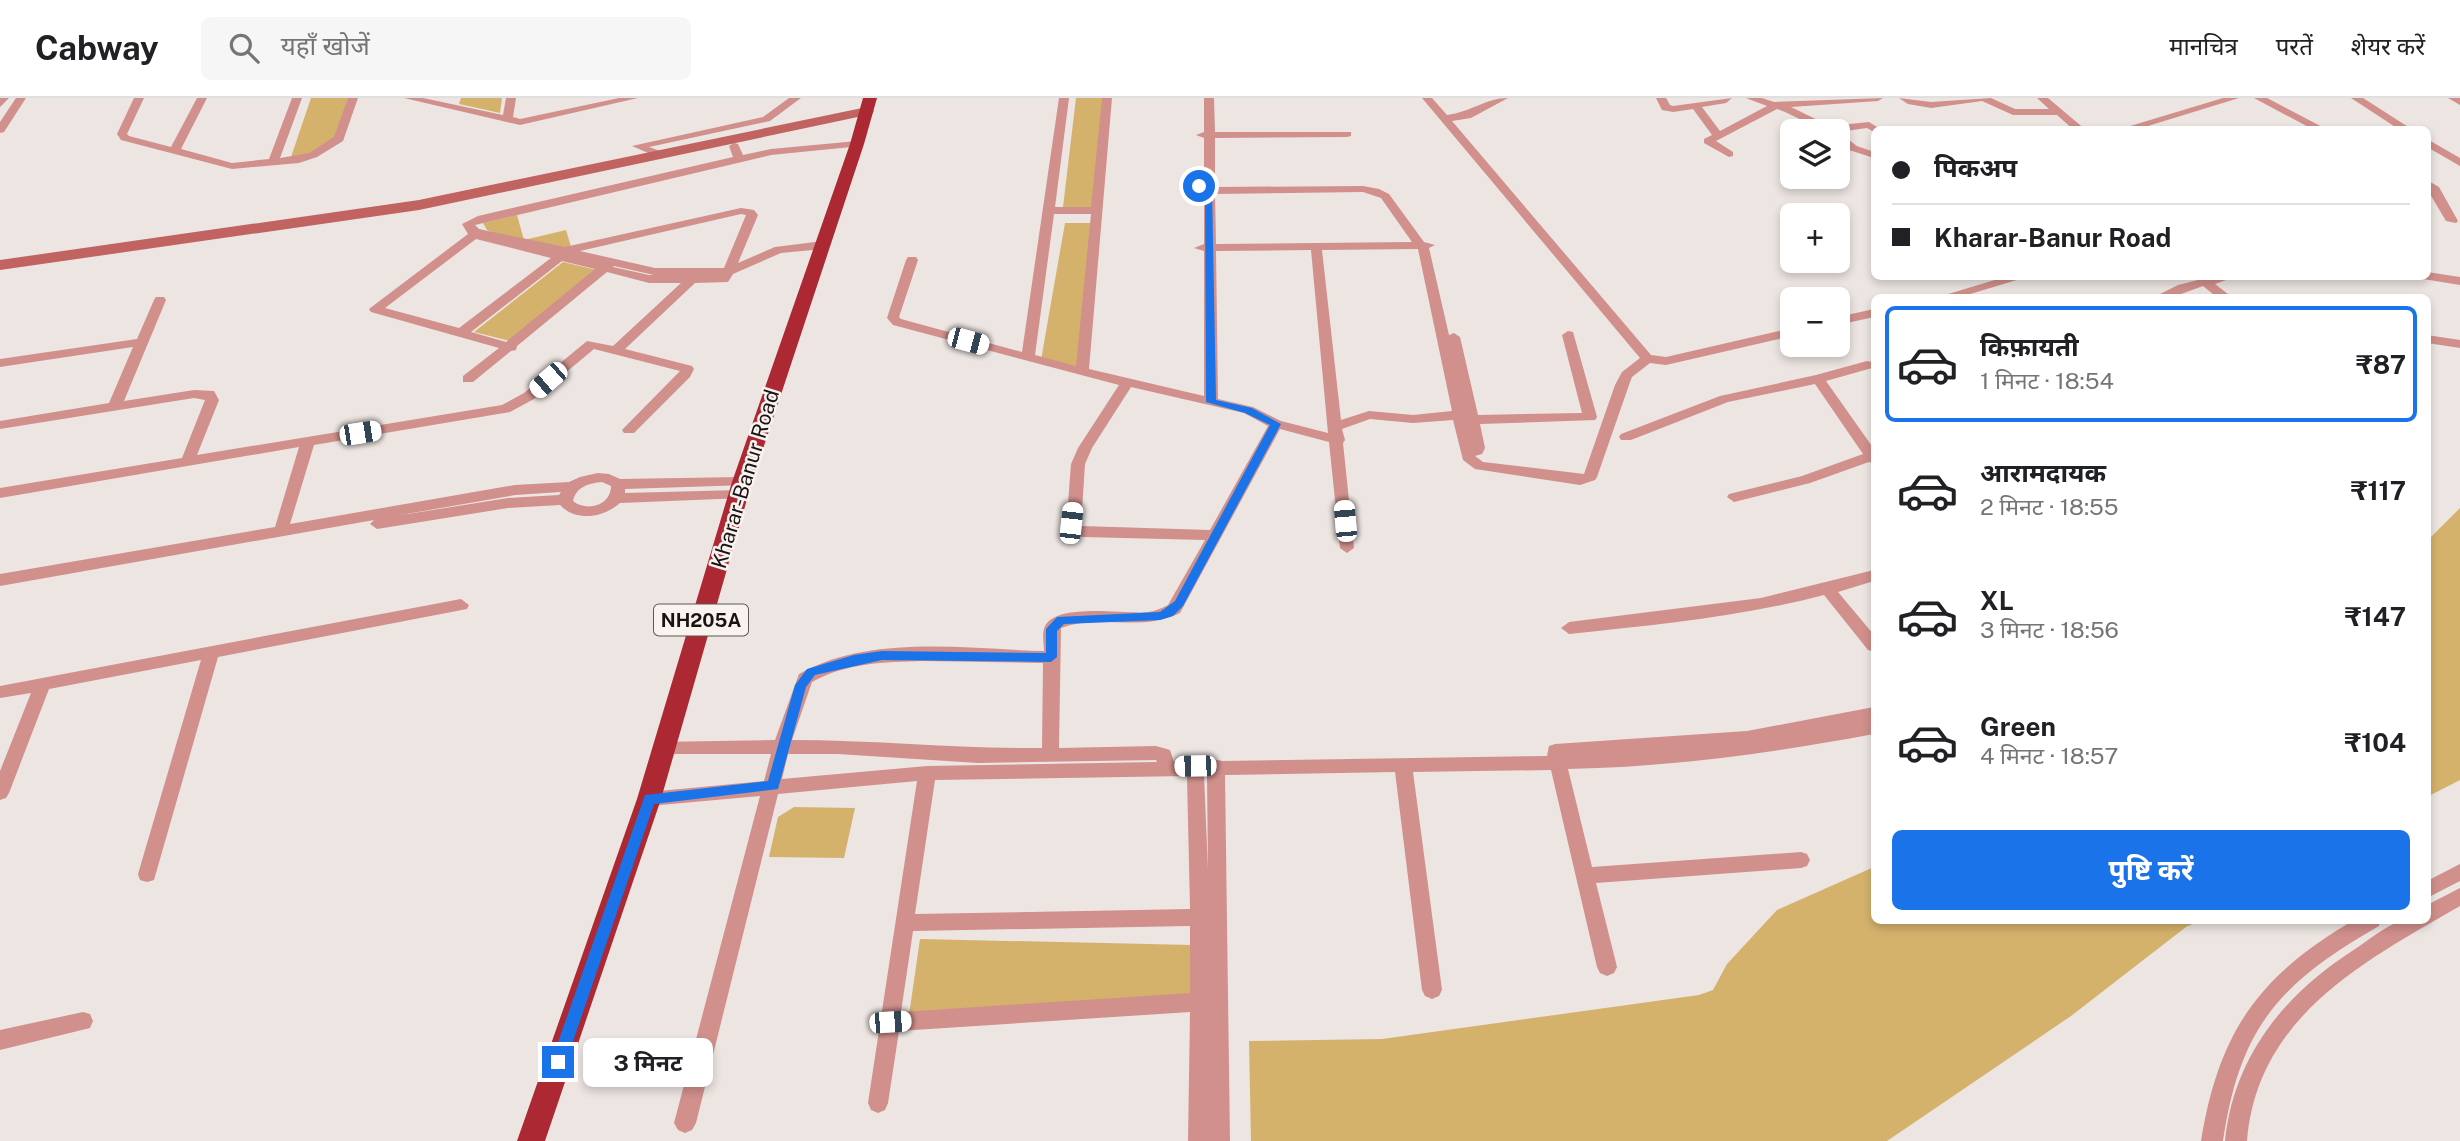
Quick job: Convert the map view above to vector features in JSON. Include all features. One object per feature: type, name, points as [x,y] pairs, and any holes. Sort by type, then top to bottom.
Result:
[{"type":"highway","name":"Kharar-Banur Road","points":[[531,1141],[649,799],[741,489],[867,109]]},
{"type":"main road","points":[[0,265],[419,205],[867,109]]},
{"type":"main road","points":[[0,274],[345,225],[737,153],[867,109]]},
{"type":"street","points":[[0,104],[4,98]]},
{"type":"street","points":[[0,130],[21,98]]},
{"type":"street","points":[[139,98],[123,136],[232,166],[304,159],[335,142],[341,135],[353,98]]},
{"type":"street","points":[[174,152],[202,98]]},
{"type":"street","points":[[273,163],[297,98]]},
{"type":"street","points":[[409,98],[520,122],[608,101],[634,98]]},
{"type":"street","points":[[508,119],[511,98]]},
{"type":"street","points":[[659,154],[637,146],[766,119],[796,98]]},
{"type":"street","points":[[1028,358],[1064,98]]},
{"type":"street","points":[[1082,373],[1107,98]]},
{"type":"street","points":[[1198,98],[1204,135]]},
{"type":"street","points":[[1206,401],[1204,135],[1209,98]]},
{"type":"street","points":[[1427,98],[1647,359],[1666,361],[1780,335]]},
{"type":"street","points":[[1444,119],[1468,116],[1503,98]]},
{"type":"street","points":[[1661,98],[1669,109],[1727,98]]},
{"type":"street","points":[[1751,98],[1797,112],[1809,119]]},
{"type":"street","points":[[1729,154],[1709,142],[1773,106],[1878,98]]},
{"type":"street","points":[[1904,98],[1911,103],[1954,104],[1982,98],[2013,112],[2059,112]]},
{"type":"street","points":[[2042,98],[2076,126]]},
{"type":"street","points":[[2134,126],[2234,98]]},
{"type":"street","points":[[2259,98],[2315,126]]},
{"type":"street","points":[[2356,98],[2402,126]]},
{"type":"street","points":[[2453,98],[2460,102]]},
{"type":"street","points":[[1695,105],[1718,136]]},
{"type":"street","points":[[2150,121],[2159,126]]},
{"type":"street","points":[[1850,128],[1871,127]]},
{"type":"street","points":[[1204,135],[1347,134]]},
{"type":"street","points":[[468,380],[607,265],[631,250],[750,212],[752,215],[724,279],[649,279],[607,265],[476,233],[468,225],[478,219],[737,153],[857,144]]},
{"type":"street","points":[[2431,145],[2460,163]]},
{"type":"street","points":[[1850,146],[1871,154]]},
{"type":"street","points":[[2431,186],[2456,220],[2450,227],[2460,236]]},
{"type":"street","points":[[1204,188],[1375,191],[1385,196],[1427,245],[1466,417],[1467,453],[1470,460],[1480,466],[1586,480],[1593,473],[1622,385],[1628,375],[1647,359]]},
{"type":"street","points":[[1048,211],[1097,211]]},
{"type":"street","points":[[476,233],[375,309],[511,346]]},
{"type":"street","points":[[461,333],[563,254],[631,250],[664,273],[728,272],[779,250],[823,245]]},
{"type":"street","points":[[1205,248],[1427,245]]},
{"type":"street","points":[[1316,246],[1347,548]]},
{"type":"street","points":[[912,260],[894,320],[1082,373],[1248,411],[1276,424],[1337,433],[1369,415],[1413,419],[1590,417],[1568,335]]},
{"type":"street","points":[[2431,277],[2460,281]]},
{"type":"street","points":[[617,349],[692,279]]},
{"type":"street","points":[[1956,294],[2009,280]]},
{"type":"street","points":[[2170,294],[2214,280]]},
{"type":"street","points":[[2205,282],[2222,294]]},
{"type":"street","points":[[114,408],[160,300]]},
{"type":"street","points":[[1850,318],[1871,314]]},
{"type":"street","points":[[2431,340],[2459,345]]},
{"type":"street","points":[[0,363],[142,342]]},
{"type":"street","points":[[0,493],[505,409],[529,397],[588,346],[597,344],[687,369],[629,430]]},
{"type":"street","points":[[1626,436],[1725,399],[1818,379],[1867,365]]},
{"type":"street","points":[[1818,379],[1871,454]]},
{"type":"street","points":[[1127,383],[1081,456],[1073,530],[1215,535]]},
{"type":"street","points":[[0,425],[194,394],[209,394],[212,400],[188,461]]},
{"type":"street","points":[[1050,754],[1052,629],[1061,620],[1160,616],[1174,609],[1276,424]]},
{"type":"street","points":[[281,531],[308,441]]},
{"type":"street","points":[[1734,497],[1805,480],[1871,458]]},
{"type":"street","points":[[0,592],[569,493],[595,477],[604,477],[617,491],[741,489]]},
{"type":"street","points":[[0,580],[515,489],[569,493]]},
{"type":"street","points":[[569,493],[568,507],[589,512],[607,506],[617,491]]},
{"type":"street","points":[[1569,628],[1715,612],[1829,591],[1871,576]]},
{"type":"street","points":[[1829,591],[1871,642]]},
{"type":"street","points":[[0,692],[461,605]]},
{"type":"street","points":[[147,874],[212,651]]},
{"type":"street","points":[[685,1123],[774,785],[782,745],[800,685],[811,672],[822,668],[882,656],[1051,657]]},
{"type":"street","points":[[0,793],[43,684]]},
{"type":"street","points":[[1607,967],[1555,751],[1747,738],[1871,715]]},
{"type":"street","points":[[649,799],[774,785],[928,773],[1195,766],[1557,764],[1695,757],[1871,728]]},
{"type":"street","points":[[663,747],[782,745],[978,756],[1156,753],[1164,755],[1167,767]]},
{"type":"street","points":[[1403,765],[1432,990]]},
{"type":"street","points":[[1195,766],[1200,917],[1199,1141]]},
{"type":"street","points":[[1216,766],[1219,1141]]},
{"type":"street","points":[[878,1103],[928,773]]},
{"type":"street","points":[[1585,876],[1801,860]]},
{"type":"street","points":[[2431,888],[2460,872]]},
{"type":"street","points":[[2431,913],[2460,896]]},
{"type":"street","points":[[906,923],[1200,917]]},
{"type":"street","points":[[2212,1141],[2222,1080],[2256,1013],[2280,983],[2312,956],[2365,924]]},
{"type":"street","points":[[2236,1141],[2247,1092],[2262,1049],[2285,1016],[2314,987],[2413,924]]},
{"type":"street","points":[[890,1022],[1199,1002]]},
{"type":"street","points":[[0,1040],[83,1021]]},
{"type":"shaded area","points":[[311,98],[348,98],[333,141],[318,151],[291,157]]},
{"type":"shaded area","points":[[461,98],[502,98],[500,113],[459,104]]},
{"type":"shaded area","points":[[1076,98],[1105,98],[1095,207],[1063,207]]},
{"type":"shaded area","points":[[517,215],[524,239],[487,230],[483,223]]},
{"type":"shaded area","points":[[1065,223],[1097,223],[1076,370],[1041,360]]},
{"type":"shaded area","points":[[566,230],[572,250],[525,240]]},
{"type":"shaded area","points":[[563,262],[597,270],[510,341],[474,332]]},
{"type":"shaded area","points":[[2460,508],[2460,780],[2431,795],[2431,537]]},
{"type":"shaded area","points":[[794,807],[855,808],[844,858],[769,857],[778,817]]},
{"type":"shaded area","points":[[1871,868],[1871,924],[2192,924],[2071,1016],[1887,1141],[1251,1141],[1249,1041],[1382,1039],[1699,995],[1713,990],[1727,964],[1777,910]]},
{"type":"shaded area","points":[[920,939],[1192,945],[1192,998],[908,1022]]},
{"type":"route","points":[[558,1062],[649,799],[774,785],[782,745],[800,685],[811,672],[854,660],[882,656],[1051,657],[1052,629],[1061,620],[1160,616],[1169,613],[1179,604],[1276,424],[1256,413],[1211,402],[1209,191],[1208,186],[1199,186]]}]
